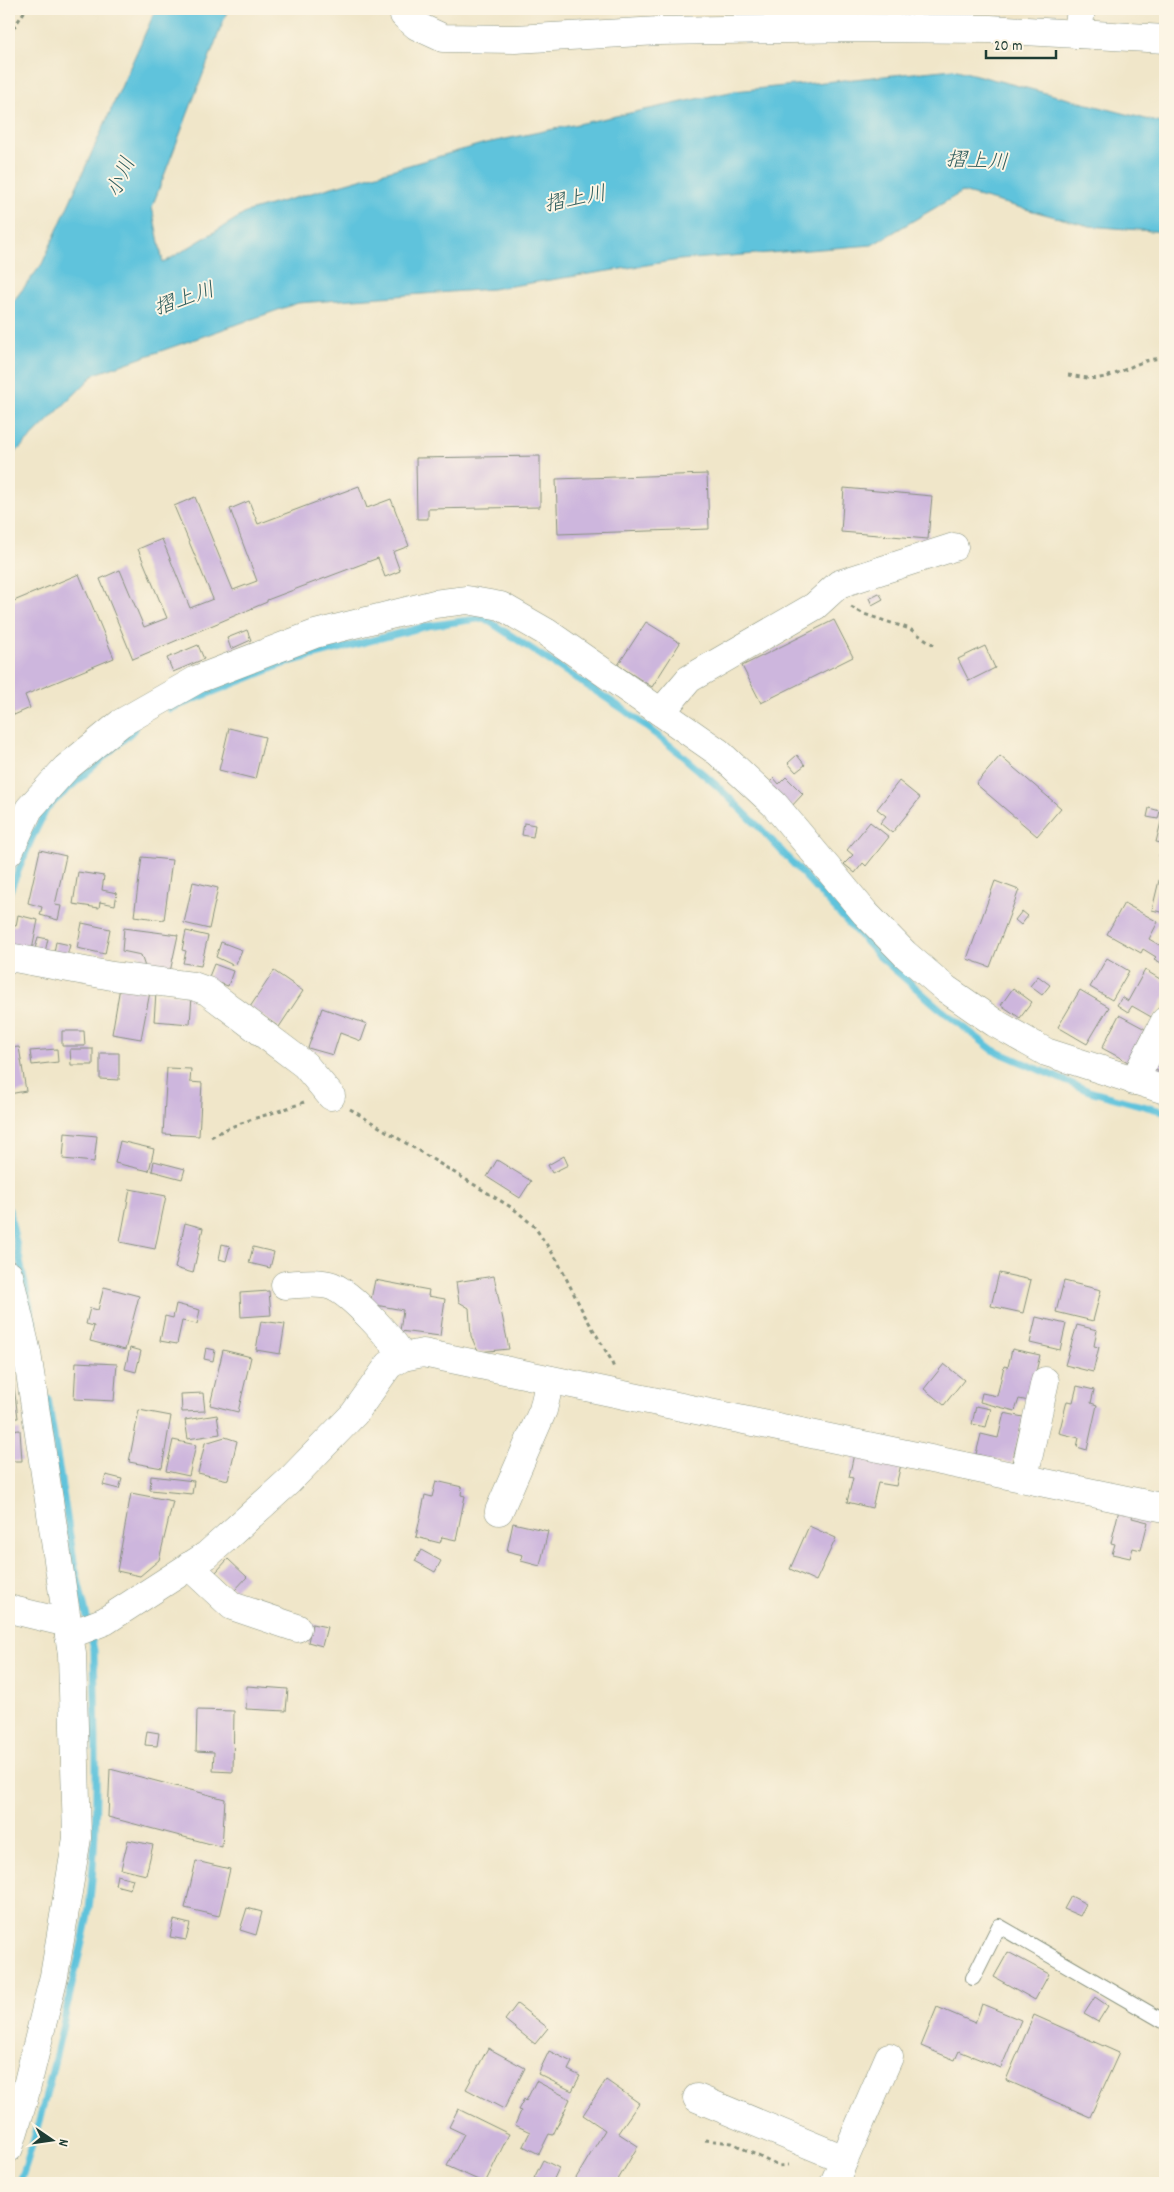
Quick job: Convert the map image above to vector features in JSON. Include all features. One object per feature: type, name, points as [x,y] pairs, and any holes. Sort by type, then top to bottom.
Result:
[{"type":"street","points":[[404,9],[404,15],[417,26],[442,38],[515,39],[659,31],[798,19],[990,29],[1079,21],[1165,39]]},
{"type":"street","points":[[661,712],[689,679],[815,606],[839,584],[954,547]]},
{"type":"street","points":[[9,852],[19,805],[121,723],[198,679],[315,634],[434,604],[467,600],[501,606],[546,632],[718,752],[774,804],[865,913],[905,954],[946,989],[995,1023],[1046,1052],[1165,1090]]},
{"type":"street","points":[[9,957],[112,976],[193,986],[207,991],[305,1065],[331,1096]]},
{"type":"street","points":[[1134,1081],[1165,1021]]},
{"type":"street","points":[[9,1275],[27,1353],[72,1631],[77,1838],[54,1976],[24,2098],[9,2148]]},
{"type":"street","points":[[286,1285],[321,1284],[340,1291],[394,1342],[404,1357]]},
{"type":"street","points":[[9,1609],[72,1631],[106,1621],[207,1555],[290,1481],[354,1414],[389,1365],[404,1357],[423,1353],[1024,1477],[1165,1508]]},
{"type":"street","points":[[499,1511],[543,1410],[550,1380]]},
{"type":"street","points":[[1024,1477],[1045,1381]]},
{"type":"street","points":[[189,1566],[232,1606],[297,1628]]},
{"type":"street","points":[[697,2098],[839,2171],[889,2057]]},
{"type":"lane","points":[[973,1978],[999,1926],[1165,2022]]},
{"type":"path","points":[[9,36],[26,9]]},
{"type":"path","points":[[1068,375],[1100,378],[1136,364],[1158,358],[1165,359]]},
{"type":"path","points":[[831,592],[864,614],[910,628],[934,645]]},
{"type":"path","points":[[211,1137],[227,1128],[259,1116],[291,1108],[312,1099],[331,1096],[429,1159],[514,1209],[534,1226],[558,1260],[584,1314],[610,1358],[623,1395]]},
{"type":"water","points":[[156,9],[228,9],[152,207],[163,263],[249,211],[482,144],[735,91],[953,69],[1165,124],[1165,232],[1089,226],[962,192],[872,245],[679,260],[492,289],[298,303],[95,374],[9,459],[9,307],[42,264]]},
{"type":"building","points":[[540,456],[540,507],[428,509],[428,519],[417,519],[416,458]]},
{"type":"building","points":[[707,474],[709,529],[558,534],[556,479]]},
{"type":"building","points":[[359,486],[367,508],[391,499],[409,546],[393,552],[400,571],[385,577],[378,558],[267,600],[267,602],[133,659],[100,579],[120,570],[144,627],[167,618],[138,549],[162,539],[190,608],[213,599],[174,506],[195,497],[233,590],[257,581],[230,509],[249,501],[258,524]]},
{"type":"building","points":[[844,488],[932,496],[928,539],[841,532]]},
{"type":"building","points":[[79,574],[114,658],[25,695],[30,708],[14,715],[9,703],[9,603]]},
{"type":"building","points":[[879,593],[883,599],[872,605],[869,598]]},
{"type":"building","points":[[834,620],[853,657],[761,703],[742,666]]},
{"type":"building","points":[[646,622],[680,643],[652,687],[618,665]]},
{"type":"building","points":[[247,630],[251,640],[231,649],[227,638]]},
{"type":"building","points":[[198,645],[204,659],[173,672],[167,658]]},
{"type":"building","points":[[985,646],[995,668],[969,681],[958,659]]},
{"type":"building","points":[[229,728],[265,737],[255,779],[219,770]]},
{"type":"building","points":[[797,755],[805,765],[796,772],[788,763]]},
{"type":"building","points":[[1000,756],[1061,808],[1037,836],[976,784]]},
{"type":"building","points":[[786,777],[803,794],[790,808],[767,785],[774,778],[779,784]]},
{"type":"building","points":[[899,781],[920,798],[892,833],[880,823],[886,816],[877,809]]},
{"type":"building","points":[[1165,806],[1165,857],[1159,856],[1162,843],[1156,842]]},
{"type":"building","points":[[1149,808],[1160,811],[1158,819],[1147,817]]},
{"type":"building","points":[[870,822],[889,837],[866,866],[863,863],[855,873],[844,864],[853,855],[847,850]]},
{"type":"building","points":[[524,823],[535,825],[533,837],[522,835]]},
{"type":"building","points":[[40,850],[66,856],[55,905],[61,906],[58,920],[40,915],[42,907],[28,903]]},
{"type":"building","points":[[142,857],[172,860],[164,920],[134,916]]},
{"type":"building","points":[[78,872],[104,876],[102,890],[117,893],[115,905],[100,902],[99,908],[73,904]]},
{"type":"building","points":[[1161,872],[1165,873],[1165,913],[1152,910]]},
{"type":"building","points":[[995,881],[1019,890],[990,967],[967,959]]},
{"type":"building","points":[[193,882],[218,888],[209,929],[184,923]]},
{"type":"building","points":[[1124,903],[1158,922],[1149,939],[1161,946],[1165,939],[1165,965],[1154,959],[1156,957],[1143,949],[1141,953],[1107,934]]},
{"type":"building","points":[[1022,911],[1028,916],[1021,925],[1015,920]]},
{"type":"building","points":[[18,915],[38,920],[32,950],[9,945],[9,925],[16,926]]},
{"type":"building","points":[[82,923],[110,929],[105,954],[77,948]]},
{"type":"building","points":[[124,928],[178,935],[170,972],[145,967],[141,955],[122,951]]},
{"type":"building","points":[[186,931],[208,936],[201,966],[183,963],[186,951],[182,950]]},
{"type":"building","points":[[38,937],[48,939],[45,952],[35,949]]},
{"type":"building","points":[[56,942],[70,945],[67,956],[54,952]]},
{"type":"building","points":[[221,942],[242,950],[235,966],[216,957]]},
{"type":"building","points":[[1107,958],[1129,971],[1112,1000],[1090,987]]},
{"type":"building","points":[[214,964],[233,971],[228,986],[208,979]]},
{"type":"building","points":[[1145,970],[1165,982],[1165,996],[1153,1018],[1132,1006],[1128,1012],[1117,1005],[1122,997],[1128,1001]]},
{"type":"building","points":[[274,971],[303,991],[279,1027],[250,1007]]},
{"type":"building","points":[[1038,976],[1050,985],[1042,995],[1030,986]]},
{"type":"building","points":[[120,987],[150,992],[141,1039],[112,1034]]},
{"type":"building","points":[[1013,988],[1032,1002],[1020,1018],[1001,1005]]},
{"type":"building","points":[[1080,990],[1109,1007],[1087,1044],[1058,1027]]},
{"type":"building","points":[[156,993],[192,996],[190,1024],[154,1021]]},
{"type":"building","points":[[322,1008],[367,1024],[361,1041],[340,1033],[333,1055],[308,1048]]},
{"type":"building","points":[[1119,1015],[1145,1029],[1128,1062],[1102,1048]]},
{"type":"building","points":[[62,1031],[84,1031],[85,1046],[62,1046]]},
{"type":"building","points":[[19,1047],[26,1091],[9,1094],[9,1048]]},
{"type":"building","points":[[57,1049],[58,1062],[32,1065],[30,1051]]},
{"type":"building","points":[[70,1049],[93,1049],[93,1065],[71,1065]]},
{"type":"building","points":[[1159,1051],[1165,1052],[1165,1073],[1154,1070]]},
{"type":"building","points":[[100,1053],[119,1053],[119,1080],[100,1079]]},
{"type":"building","points":[[167,1068],[191,1069],[190,1082],[202,1083],[199,1136],[163,1134]]},
{"type":"building","points":[[65,1133],[97,1136],[94,1162],[63,1159]]},
{"type":"building","points":[[120,1141],[154,1149],[149,1171],[115,1163]]},
{"type":"building","points":[[564,1156],[568,1165],[552,1173],[548,1165]]},
{"type":"building","points":[[497,1160],[531,1181],[520,1198],[487,1177]]},
{"type":"building","points":[[154,1161],[185,1169],[182,1179],[152,1171]]},
{"type":"building","points":[[130,1189],[166,1196],[155,1249],[120,1242]]},
{"type":"building","points":[[185,1223],[203,1228],[193,1273],[175,1268]]},
{"type":"building","points":[[222,1244],[230,1246],[226,1261],[219,1259]]},
{"type":"building","points":[[253,1247],[274,1252],[270,1268],[249,1263]]},
{"type":"building","points":[[999,1273],[1031,1280],[1023,1313],[991,1306]]},
{"type":"building","points":[[494,1276],[509,1349],[478,1352],[471,1336],[469,1308],[459,1302],[456,1282]]},
{"type":"building","points":[[375,1280],[429,1290],[428,1296],[445,1299],[440,1336],[400,1331],[403,1310],[370,1304]]},
{"type":"building","points":[[1064,1281],[1101,1290],[1093,1321],[1056,1312]]},
{"type":"building","points":[[104,1287],[139,1296],[125,1350],[90,1341],[94,1326],[86,1324],[90,1308],[98,1310]]},
{"type":"building","points":[[269,1291],[271,1315],[241,1317],[240,1293]]},
{"type":"building","points":[[176,1304],[200,1310],[197,1324],[182,1321],[177,1344],[160,1341],[165,1316],[173,1318]]},
{"type":"building","points":[[1036,1317],[1066,1324],[1060,1350],[1030,1343]]},
{"type":"building","points":[[261,1321],[285,1324],[280,1354],[256,1350]]},
{"type":"building","points":[[1077,1325],[1097,1330],[1094,1346],[1099,1347],[1093,1372],[1065,1365]]},
{"type":"building","points":[[130,1348],[141,1351],[136,1372],[125,1369]]},
{"type":"building","points":[[206,1348],[215,1350],[213,1361],[204,1359]]},
{"type":"building","points":[[1012,1349],[1040,1355],[1029,1401],[1019,1399],[1015,1411],[980,1402],[982,1393],[997,1396],[1004,1366],[1008,1367]]},
{"type":"building","points":[[223,1350],[251,1357],[238,1412],[210,1405]]},
{"type":"building","points":[[10,1355],[18,1418],[9,1418]]},
{"type":"building","points":[[76,1362],[117,1364],[114,1401],[74,1399]]},
{"type":"building","points":[[944,1364],[964,1380],[944,1405],[924,1389]]},
{"type":"building","points":[[1077,1386],[1094,1390],[1091,1403],[1097,1405],[1087,1450],[1077,1447],[1079,1438],[1059,1433],[1067,1401],[1073,1402]]},
{"type":"building","points":[[203,1393],[205,1411],[182,1412],[181,1394]]},
{"type":"building","points":[[976,1406],[991,1409],[986,1427],[972,1424]]},
{"type":"building","points":[[139,1410],[171,1416],[162,1468],[129,1462]]},
{"type":"building","points":[[1004,1413],[1023,1417],[1012,1463],[976,1454],[981,1434],[998,1438]]},
{"type":"building","points":[[217,1415],[220,1434],[188,1439],[185,1420]]},
{"type":"building","points":[[20,1430],[22,1461],[9,1461],[9,1431]]},
{"type":"building","points":[[225,1437],[237,1441],[228,1480],[198,1473],[205,1443]]},
{"type":"building","points":[[173,1440],[196,1445],[189,1476],[166,1471]]},
{"type":"building","points":[[854,1454],[901,1464],[896,1486],[878,1483],[872,1508],[847,1502],[853,1478],[849,1477]]},
{"type":"building","points":[[106,1475],[122,1479],[119,1489],[103,1485]]},
{"type":"building","points":[[151,1476],[194,1481],[192,1494],[150,1490]]},
{"type":"building","points":[[436,1481],[462,1487],[461,1495],[465,1496],[456,1540],[442,1537],[440,1543],[416,1537],[425,1495],[432,1497]]},
{"type":"building","points":[[131,1493],[173,1501],[159,1560],[140,1576],[117,1571]]},
{"type":"building","points":[[1119,1510],[1133,1513],[1132,1518],[1148,1522],[1141,1550],[1133,1548],[1130,1558],[1112,1554],[1115,1544],[1111,1543]]},
{"type":"building","points":[[513,1523],[548,1531],[540,1566],[521,1561],[523,1555],[507,1551]]},
{"type":"building","points":[[809,1526],[836,1538],[816,1581],[790,1569]]},
{"type":"building","points":[[421,1550],[441,1561],[435,1572],[415,1561]]},
{"type":"building","points":[[228,1559],[247,1577],[235,1590],[216,1572]]},
{"type":"building","points":[[312,1624],[327,1627],[322,1646],[308,1642]]},
{"type":"building","points":[[247,1686],[288,1689],[286,1711],[246,1709]]},
{"type":"building","points":[[197,1710],[234,1711],[233,1772],[213,1771],[214,1752],[196,1751]]},
{"type":"building","points":[[147,1731],[159,1733],[157,1746],[145,1745]]},
{"type":"building","points":[[110,1769],[225,1799],[222,1847],[108,1817]]},
{"type":"building","points":[[128,1840],[153,1845],[146,1875],[121,1869]]},
{"type":"building","points":[[196,1861],[230,1869],[219,1916],[185,1908]]},
{"type":"building","points":[[117,1875],[133,1879],[130,1889],[115,1885]]},
{"type":"building","points":[[1071,1896],[1086,1904],[1080,1916],[1064,1909]]},
{"type":"building","points":[[247,1908],[262,1912],[256,1935],[240,1930]]},
{"type":"building","points":[[174,1920],[190,1924],[186,1940],[170,1937]]},
{"type":"building","points":[[1008,1952],[1049,1974],[1035,2000],[994,1977]]},
{"type":"building","points":[[1095,1997],[1108,2006],[1098,2022],[1084,2014]]},
{"type":"building","points":[[517,2004],[548,2028],[535,2044],[505,2020]]},
{"type":"building","points":[[982,2004],[1021,2020],[1001,2068],[959,2051],[955,2060],[921,2046],[937,2007],[975,2023]]},
{"type":"building","points":[[1034,2015],[1119,2053],[1090,2117],[1006,2080]]},
{"type":"building","points":[[488,2048],[525,2068],[504,2109],[466,2089]]},
{"type":"building","points":[[549,2051],[572,2062],[568,2070],[580,2076],[572,2091],[538,2074]]},
{"type":"building","points":[[606,2080],[639,2103],[618,2133],[638,2146],[616,2183],[573,2183],[605,2130],[583,2115]]},
{"type":"building","points":[[536,2081],[570,2099],[553,2135],[549,2134],[539,2154],[523,2146],[530,2132],[515,2125],[521,2111],[518,2110],[524,2099],[526,2101]]},
{"type":"building","points":[[458,2109],[509,2134],[485,2183],[447,2166],[464,2134],[449,2127]]},
{"type":"building","points":[[543,2160],[559,2168],[552,2183],[545,2183],[534,2178]]},
{"type":"waterway","points":[[170,709],[288,662],[427,626],[484,618],[623,709],[672,747],[716,785],[762,830],[879,956],[939,1008],[993,1050],[1089,1091],[1165,1112]]},
{"type":"waterway","points":[[9,893],[47,808],[135,729]]},
{"type":"waterway","points":[[9,1210],[34,1325]]},
{"type":"waterway","points":[[48,1399],[75,1567],[88,1622]]},
{"type":"waterway","points":[[20,2183],[49,2085],[89,1911],[95,1838],[96,1775],[94,1650],[90,1633]]},
{"type":"water label","name":"摺上川","points":[[977,160]]},
{"type":"water label","name":"小川","points":[[120,177]]},
{"type":"water label","name":"摺上川","points":[[575,198]]},
{"type":"water label","name":"摺上川","points":[[184,298]]}]
